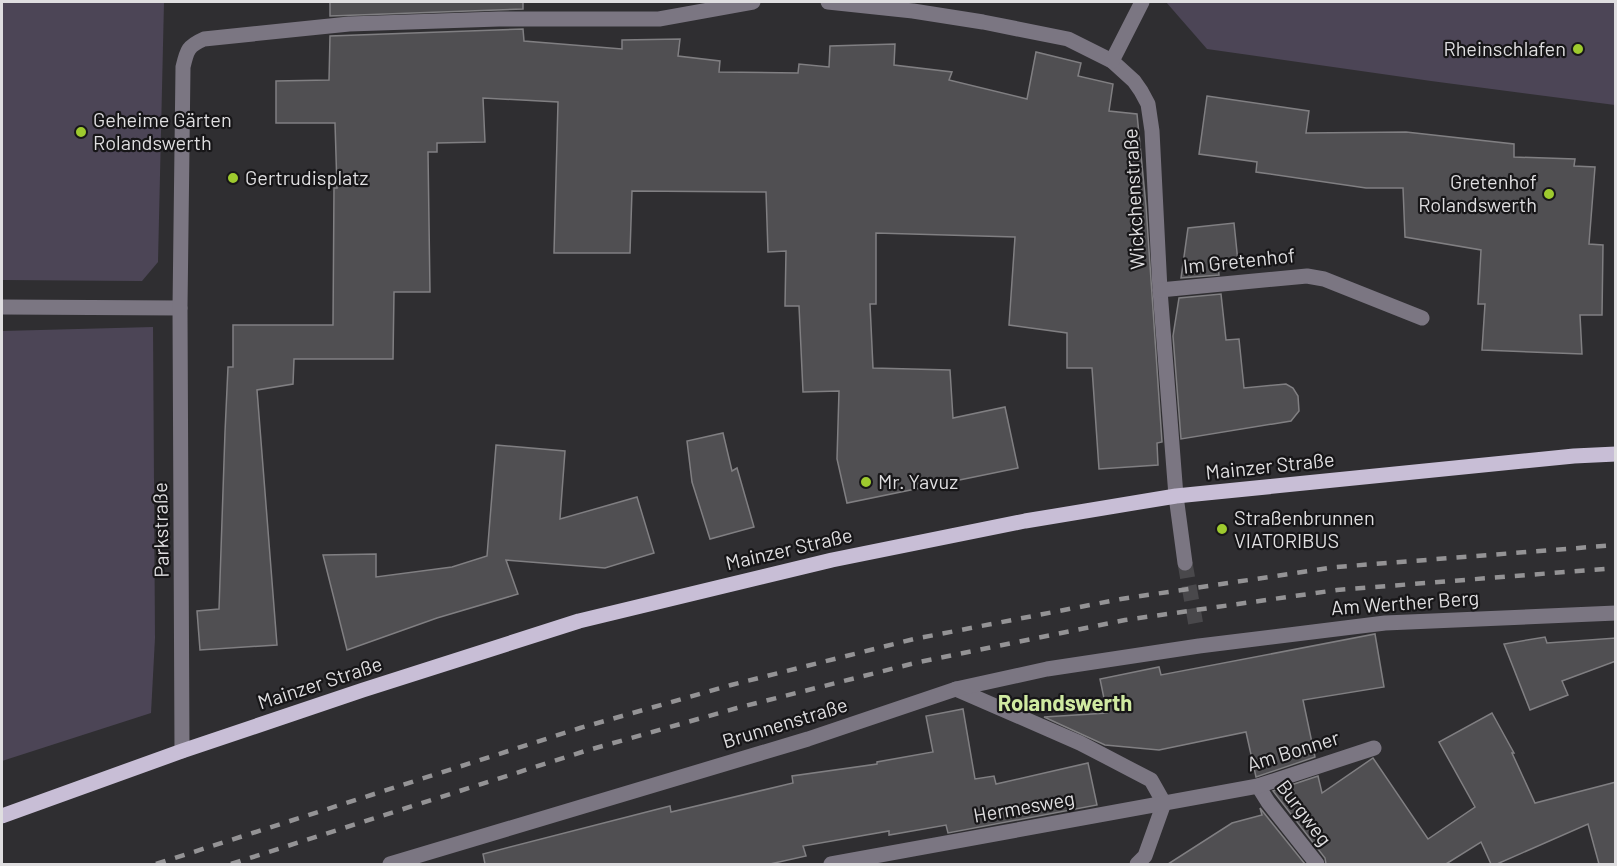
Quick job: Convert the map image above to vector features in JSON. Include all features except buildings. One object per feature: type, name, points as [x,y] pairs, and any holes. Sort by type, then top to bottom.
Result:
[{"type":"main road","name":"Mainzer Straße","points":[[2,816],[182,751],[579,621],[832,560],[1025,521],[1176,496],[1574,456],[1616,454]]},
{"type":"street","points":[[2,307],[180,308],[183,68],[187,51],[204,39],[349,24],[499,19],[659,19],[753,2]]},
{"type":"street","name":"Wickchenstraße","points":[[828,2],[913,11],[1048,33],[1068,39],[1112,61],[1134,81],[1148,104],[1152,131],[1160,290],[1176,496],[1185,562]]},
{"type":"street","points":[[1112,61],[1143,2]]},
{"type":"street","name":"Im Gretenhof","points":[[1160,290],[1307,276],[1331,282],[1422,318]]},
{"type":"street","name":"Parkstraße","points":[[180,308],[182,751]]},
{"type":"street","name":"Am Werther Berg","points":[[1198,638],[1385,623],[1616,613]]},
{"type":"street","name":"Brunnenstraße","points":[[390,864],[808,739],[956,689],[1198,638]]},
{"type":"street","points":[[956,689],[1080,743],[1151,780],[1164,803],[1145,856],[1137,864]]},
{"type":"street","name":"Am Bonner","points":[[1224,792],[1258,786],[1374,748]]},
{"type":"street","name":"Burgweg","points":[[1258,786],[1317,864]]},
{"type":"street","name":"Hermesweg","points":[[831,864],[1224,792]]},
{"type":"shaded area","name":"Geheime Gärten Rolandswerth","points":[[2,2],[164,2],[158,262],[142,281],[2,280]]},
{"type":"shaded area","points":[[1166,2],[1615,2],[1615,105],[1207,49]]},
{"type":"shaded area","points":[[153,327],[155,638],[151,713],[2,761],[2,331]]},
{"type":"tunnel","points":[[1185,563],[1197,631]]},
{"type":"railway","points":[[156,864],[580,728],[731,685],[914,639],[1121,599],[1336,567],[1616,545]]},
{"type":"railway","points":[[231,864],[585,751],[737,708],[919,662],[1125,620],[1337,590],[1616,568]]},
{"type":"place","name":"Rheinschlafen","points":[[1578,49]]},
{"type":"place","name":"Geheime Gärten Rolandswerth","points":[[81,132]]},
{"type":"place","name":"Gertrudisplatz","points":[[233,178]]},
{"type":"place","name":"Gretenhof Rolandswerth","points":[[1549,194]]},
{"type":"place","name":"Mr. Yavuz","points":[[866,482]]},
{"type":"place","name":"Straßenbrunnen VIATORIBUS","points":[[1222,529]]},
{"type":"district","name":"Rolandswerth","points":[[1065,703]]}]
